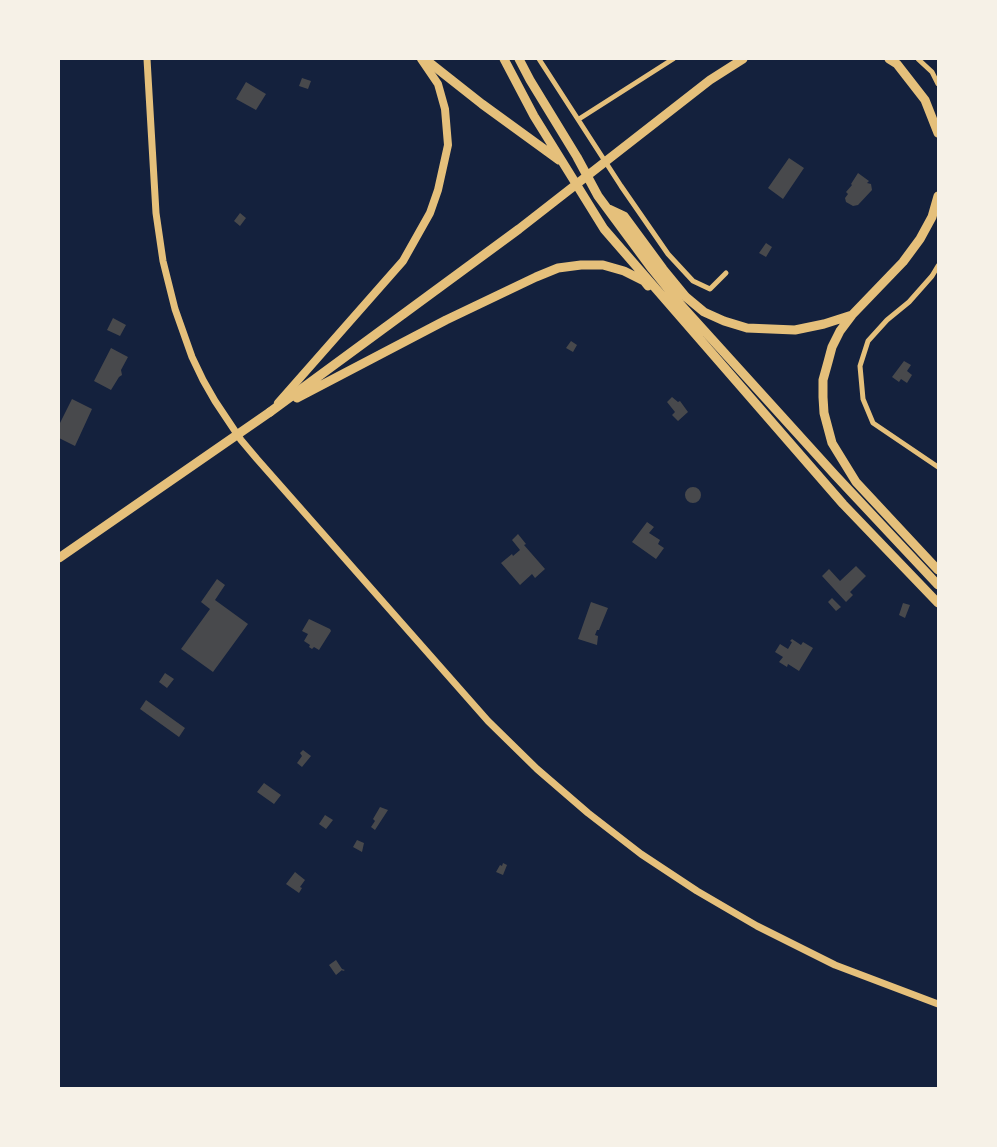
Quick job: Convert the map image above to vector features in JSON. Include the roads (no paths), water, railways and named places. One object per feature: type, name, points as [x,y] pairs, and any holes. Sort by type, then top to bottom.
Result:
[{"type":"main road","points":[[270,412],[402,261],[430,213],[438,190],[448,144],[446,109],[438,84],[421,59]]},
{"type":"main road","points":[[425,59],[482,104],[563,163]]},
{"type":"main road","points":[[504,59],[534,116],[604,229],[843,504],[938,603]]},
{"type":"main road","points":[[520,59],[607,209],[681,305],[938,585]]},
{"type":"main road","points":[[59,558],[270,412],[519,229],[710,80],[743,59]]},
{"type":"main road","points":[[889,59],[897,64],[926,100],[938,133]]},
{"type":"main road","points":[[938,196],[932,217],[909,255],[852,315],[840,331],[832,347],[823,380],[824,413],[832,443],[856,482],[938,570]]},
{"type":"main road","points":[[607,209],[624,216],[663,270],[686,297],[704,312],[724,321],[747,328],[795,330],[824,324],[852,315]]},
{"type":"main road","points":[[270,412],[446,320],[558,268],[603,265],[624,271],[644,281],[678,319],[691,330]]},
{"type":"street","points":[[147,59],[156,213],[163,261],[175,309],[192,357],[203,380],[236,433],[257,459],[488,721],[537,769],[588,813],[649,859],[697,891],[757,926],[835,965],[938,1004]]},
{"type":"street","points":[[539,59],[621,186],[668,254],[693,282],[710,289],[726,273]]},
{"type":"street","points":[[579,119],[673,59]]},
{"type":"street","points":[[918,59],[932,72],[938,84]]},
{"type":"street","points":[[938,266],[932,276],[909,302],[887,320],[868,341],[860,366],[863,399],[873,423],[938,467]]}]
